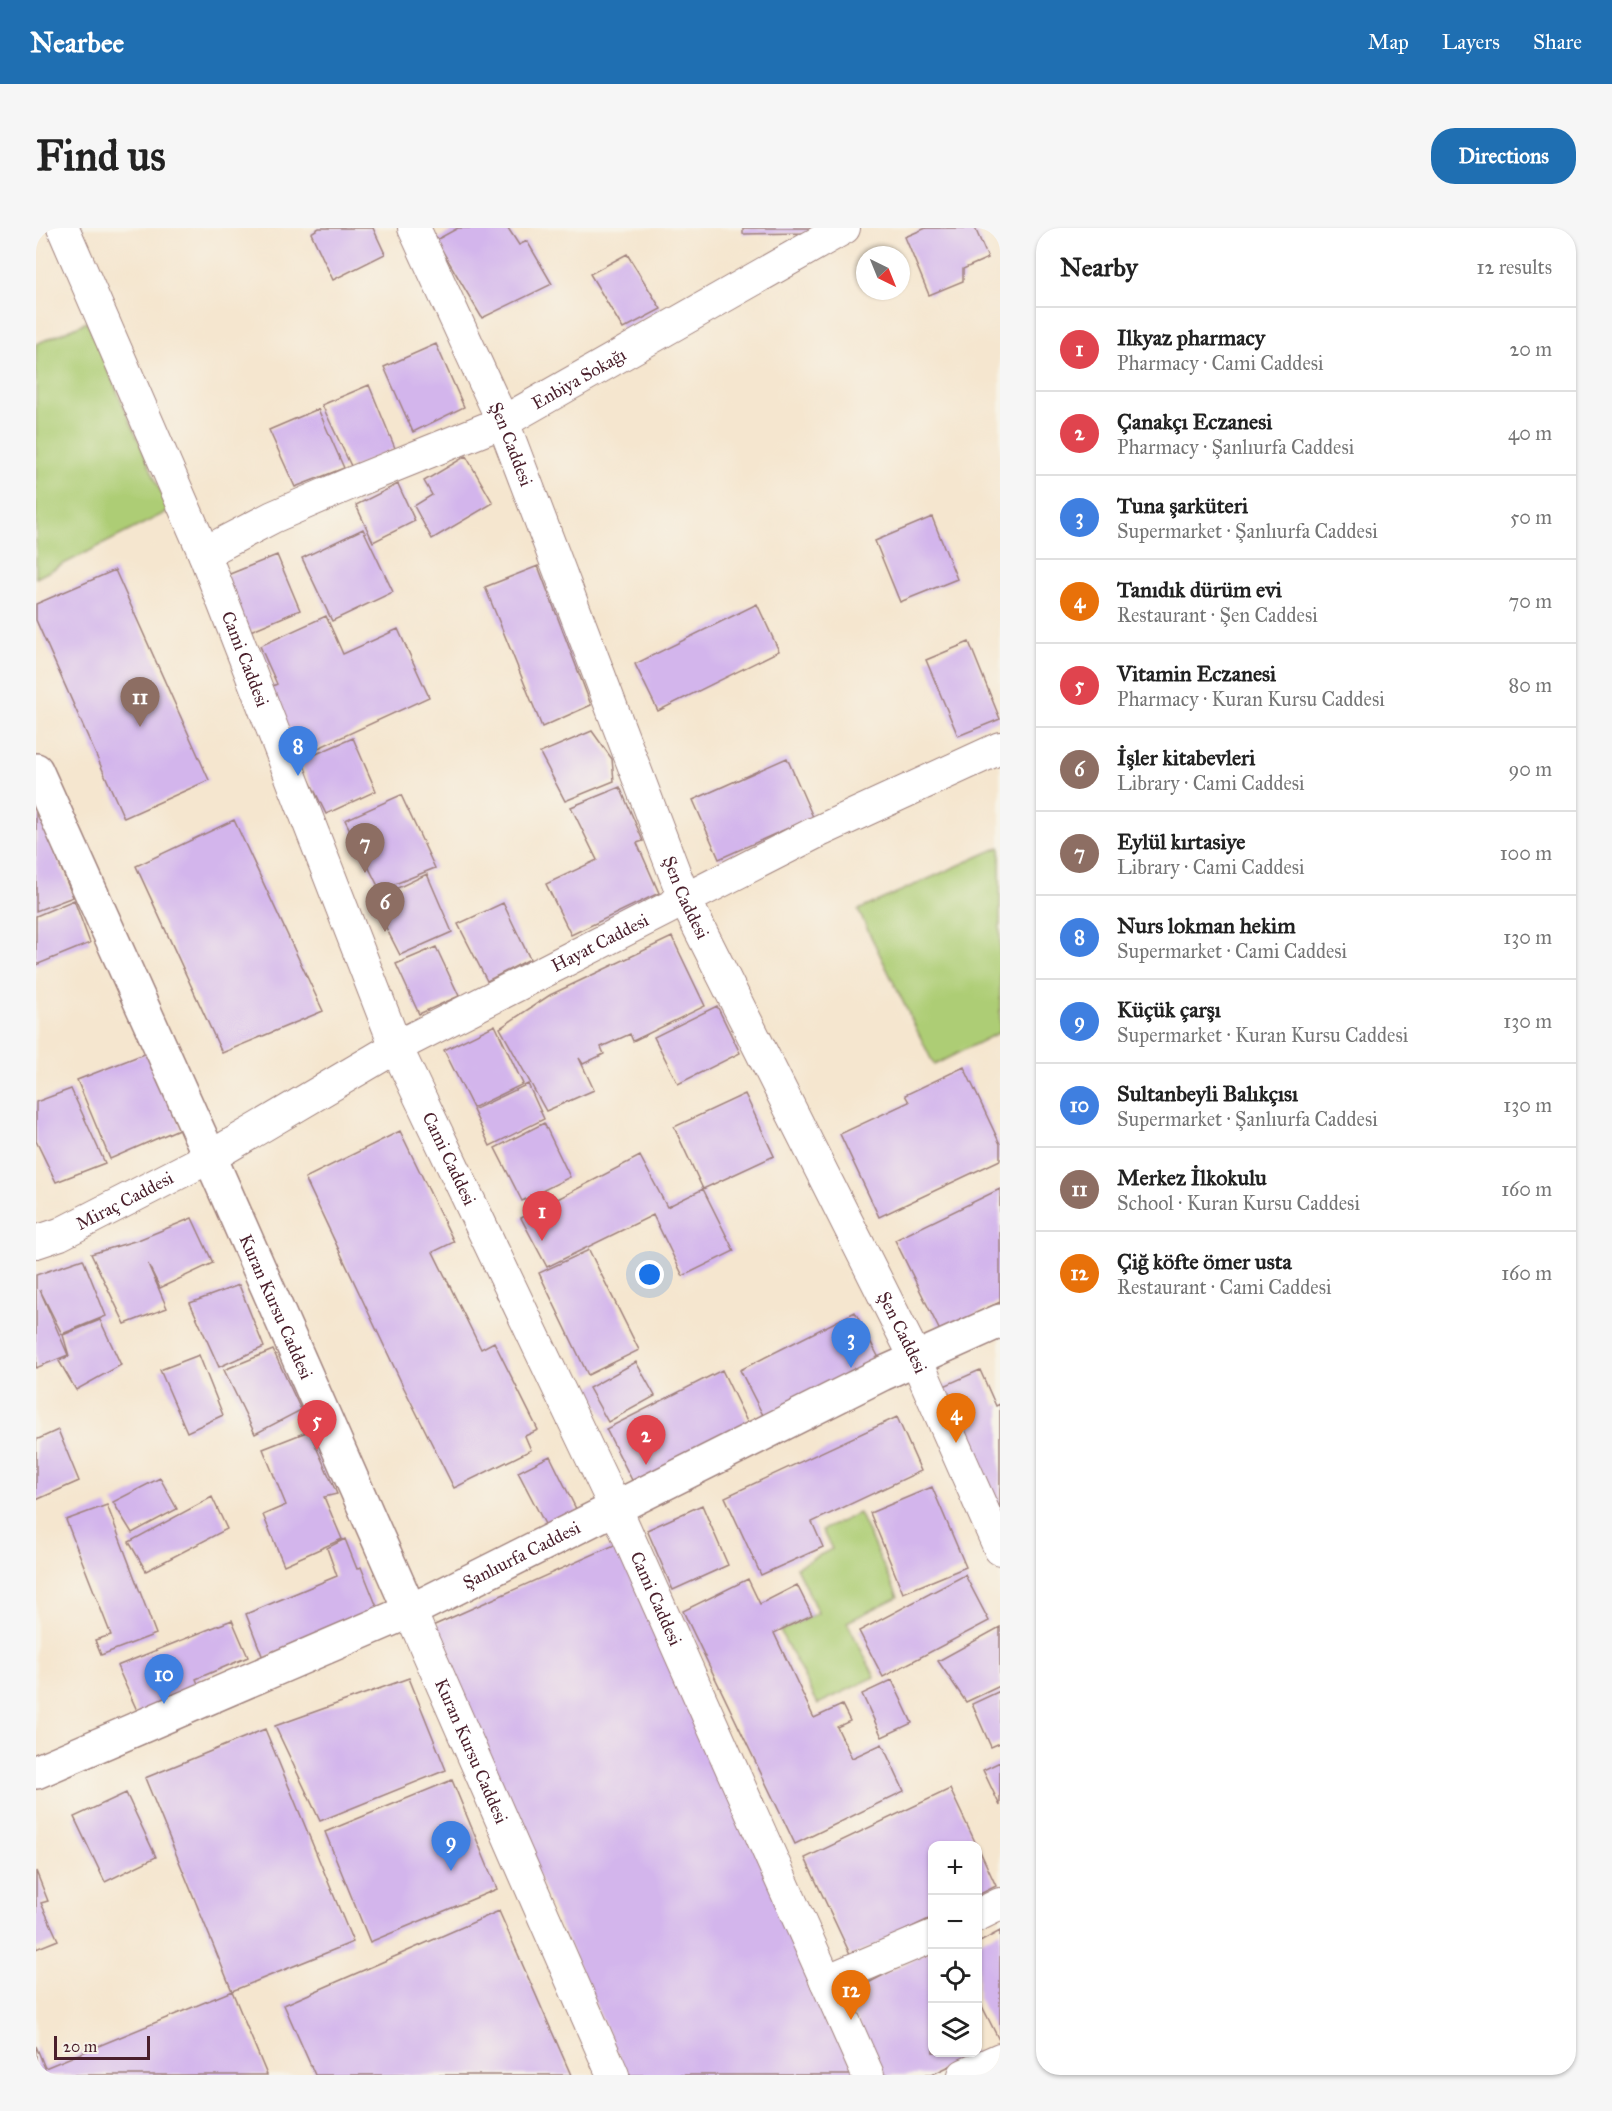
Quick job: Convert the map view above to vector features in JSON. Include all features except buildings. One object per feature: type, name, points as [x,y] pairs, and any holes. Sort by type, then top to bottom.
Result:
[{"type":"street","name":"Cami Caddesi","points":[[63,228],[204,553],[396,1047],[616,1509],[868,2075]]},
{"type":"street","name":"Şen Caddesi","points":[[414,228],[503,422],[684,898],[916,1359],[1000,1549]]},
{"type":"street","name":"Enbiya Sokağı","points":[[204,553],[273,517],[503,422],[844,228]]},
{"type":"street","name":"Hayat Caddesi","points":[[210,1157],[396,1047],[813,834],[1000,748]]},
{"type":"street","name":"Kuran Kursu Caddesi","points":[[36,770],[210,1157],[613,2075]]},
{"type":"street","name":"Miraç Caddesi","points":[[36,1242],[60,1234],[210,1157]]},
{"type":"street","name":"Şanlıurfa Caddesi","points":[[36,1772],[410,1611],[882,1374],[1000,1321]]},
{"type":"street","points":[[982,1913],[1000,1904]]},
{"type":"street","points":[[826,1981],[928,1938]]},
{"type":"street","points":[[964,2075],[1000,2060]]},
{"type":"green space","points":[[87,322],[169,511],[36,578],[36,344]]},
{"type":"green space","points":[[1000,847],[1000,1032],[934,1065],[858,910]]},
{"type":"green space","points":[[859,1513],[898,1597],[847,1622],[875,1677],[818,1704],[780,1631],[818,1613],[796,1567],[832,1549],[822,1530]]},
{"type":"place","name":"Merkez İlkokulu","points":[[140,727]]},
{"type":"place","name":"Nurs lokman hekim","points":[[298,776]]},
{"type":"place","name":"Eylül kırtasiye","points":[[365,873]]},
{"type":"place","name":"İşler kitabevleri","points":[[385,932]]},
{"type":"place","name":"Ilkyaz pharmacy","points":[[542,1241]]},
{"type":"place","name":"Tuna şarküteri","points":[[851,1368]]},
{"type":"place","name":"Tanıdık dürüm evi","points":[[956,1443]]},
{"type":"place","name":"Vitamin Eczanesi","points":[[317,1450]]},
{"type":"place","name":"Çanakçı Eczanesi","points":[[646,1465]]},
{"type":"place","name":"Sultanbeyli Balıkçısı","points":[[164,1704]]},
{"type":"place","name":"Küçük çarşı","points":[[451,1871]]},
{"type":"place","name":"Çiğ köfte ömer usta","points":[[851,2020]]}]
